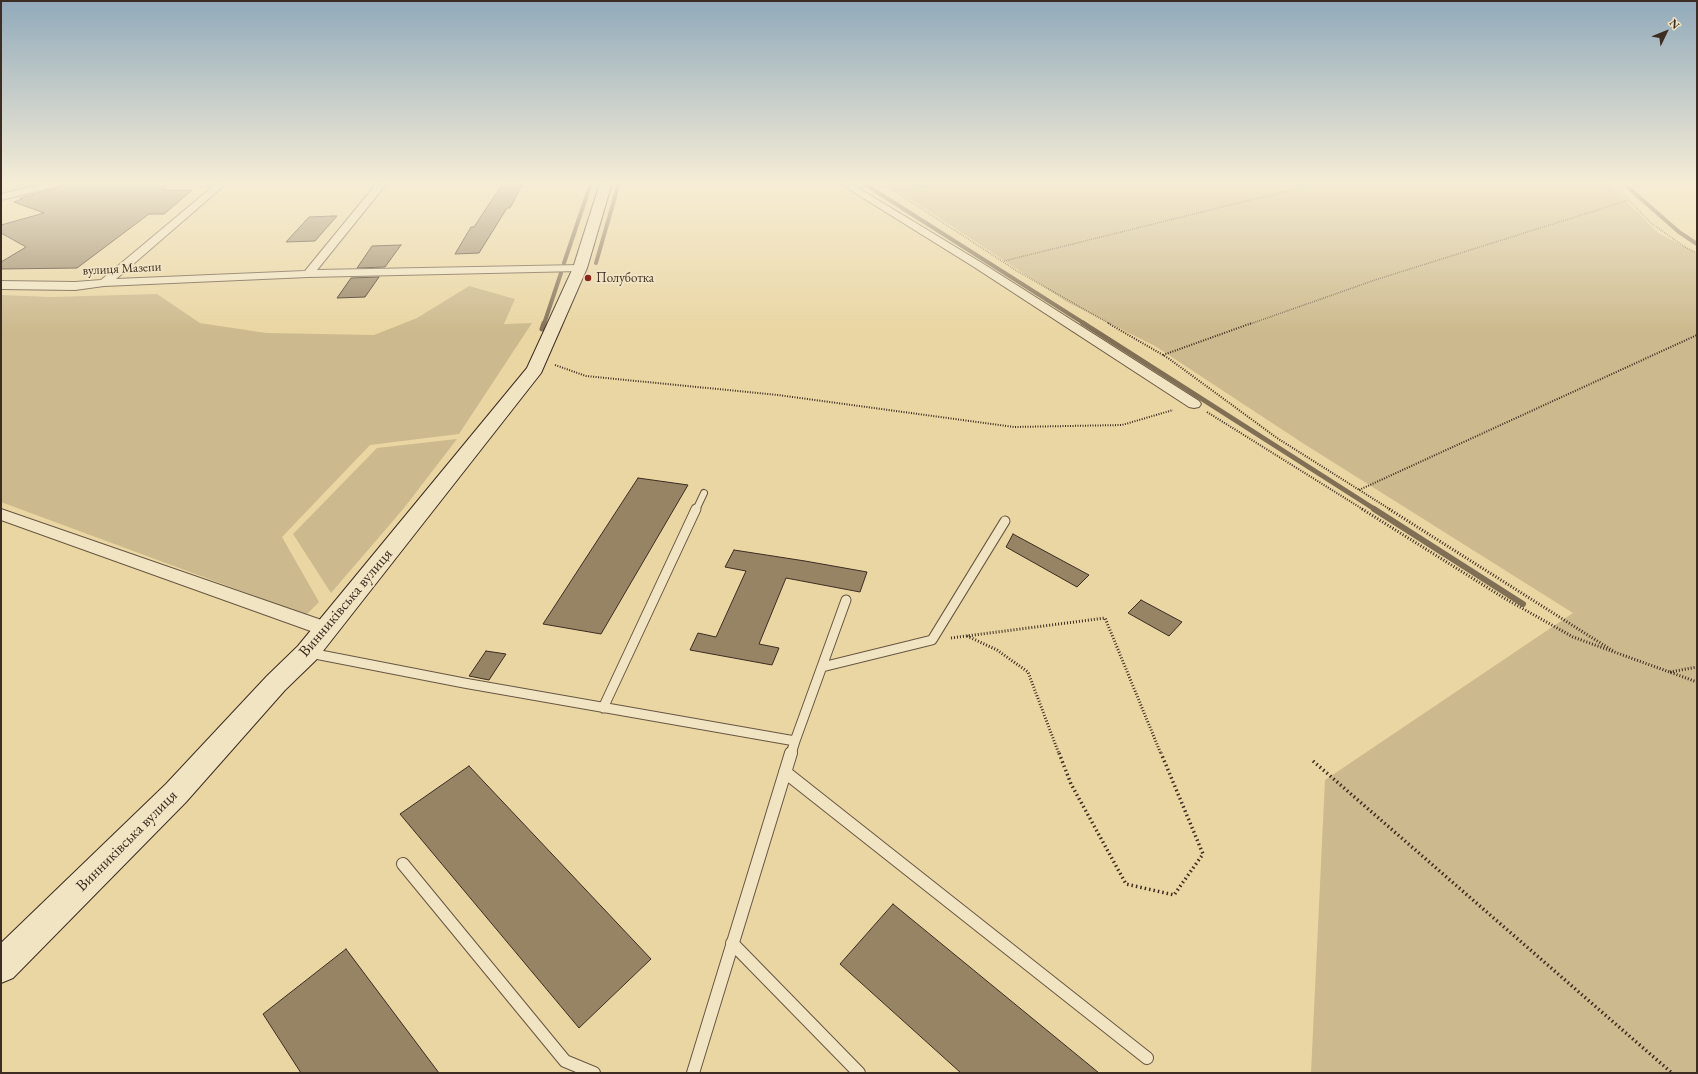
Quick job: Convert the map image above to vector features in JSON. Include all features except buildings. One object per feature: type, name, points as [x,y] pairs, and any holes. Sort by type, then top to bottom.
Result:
[{"type":"main road","name":"Винниківська вулиця","points":[[1,966],[176,793],[276,683],[307,653],[535,369],[580,268],[591,233]]},
{"type":"street","points":[[104,283],[163,233]]},
{"type":"street","points":[[308,274],[341,233]]},
{"type":"street","points":[[926,233],[1194,404]]},
{"type":"street","name":"вулиця Мазепи","points":[[1,285],[75,286],[104,283],[308,274],[580,268]]},
{"type":"street","points":[[1,514],[326,629]]},
{"type":"lane","points":[[603,708],[704,492]]},
{"type":"lane","points":[[822,667],[932,640],[1005,521]]},
{"type":"lane","points":[[692,1073],[794,741],[846,600]]},
{"type":"lane","points":[[307,653],[464,683],[794,741]]},
{"type":"lane","points":[[785,772],[1147,1058]]},
{"type":"lane","points":[[404,864],[565,1060],[594,1073]]},
{"type":"lane","points":[[732,943],[859,1073]]},
{"type":"path","points":[[960,233],[1081,309],[1129,334],[1163,355],[1277,438],[1620,655]]},
{"type":"path","points":[[1003,261],[1116,233]]},
{"type":"path","points":[[1163,355],[1375,280],[1524,233]]},
{"type":"path","points":[[1665,233],[1685,247],[1697,253]]},
{"type":"path","points":[[1358,490],[1697,335]]},
{"type":"path","points":[[539,360],[586,376],[778,395],[1014,427],[1122,425],[1194,404],[1504,598],[1573,637],[1697,682]]},
{"type":"path","points":[[932,640],[1105,618],[1203,854],[1174,895],[1126,884],[1072,784],[1028,672],[996,650],[967,636]]},
{"type":"path","points":[[1669,672],[1697,667]]},
{"type":"path","points":[[1313,761],[1672,1073]]},
{"type":"shaded area","points":[[962,233],[1658,233],[1697,253],[1697,1073],[1311,1073],[1325,780],[1573,613],[1301,442],[1155,346],[1067,302]]},
{"type":"shaded area","points":[[469,286],[515,299],[504,324],[532,323],[459,434],[370,445],[282,537],[319,602],[306,615],[1,502],[1,295],[51,297],[157,294],[200,323],[266,333],[374,335],[417,318]]},
{"type":"shaded area","points":[[457,439],[404,508],[331,593],[293,534],[377,448]]},
{"type":"waterway","points":[[564,263],[574,233]]},
{"type":"waterway","points":[[596,263],[605,233]]},
{"type":"waterway","points":[[942,233],[1085,324]]},
{"type":"waterway","points":[[1681,233],[1697,244]]},
{"type":"waterway","points":[[544,324],[561,273]]},
{"type":"waterway","points":[[542,329],[544,323]]},
{"type":"waterway","points":[[1083,323],[1376,510]]},
{"type":"waterway","points":[[1374,509],[1523,604]]},
{"type":"place","name":"Полуботка","points":[[588,278]]}]
